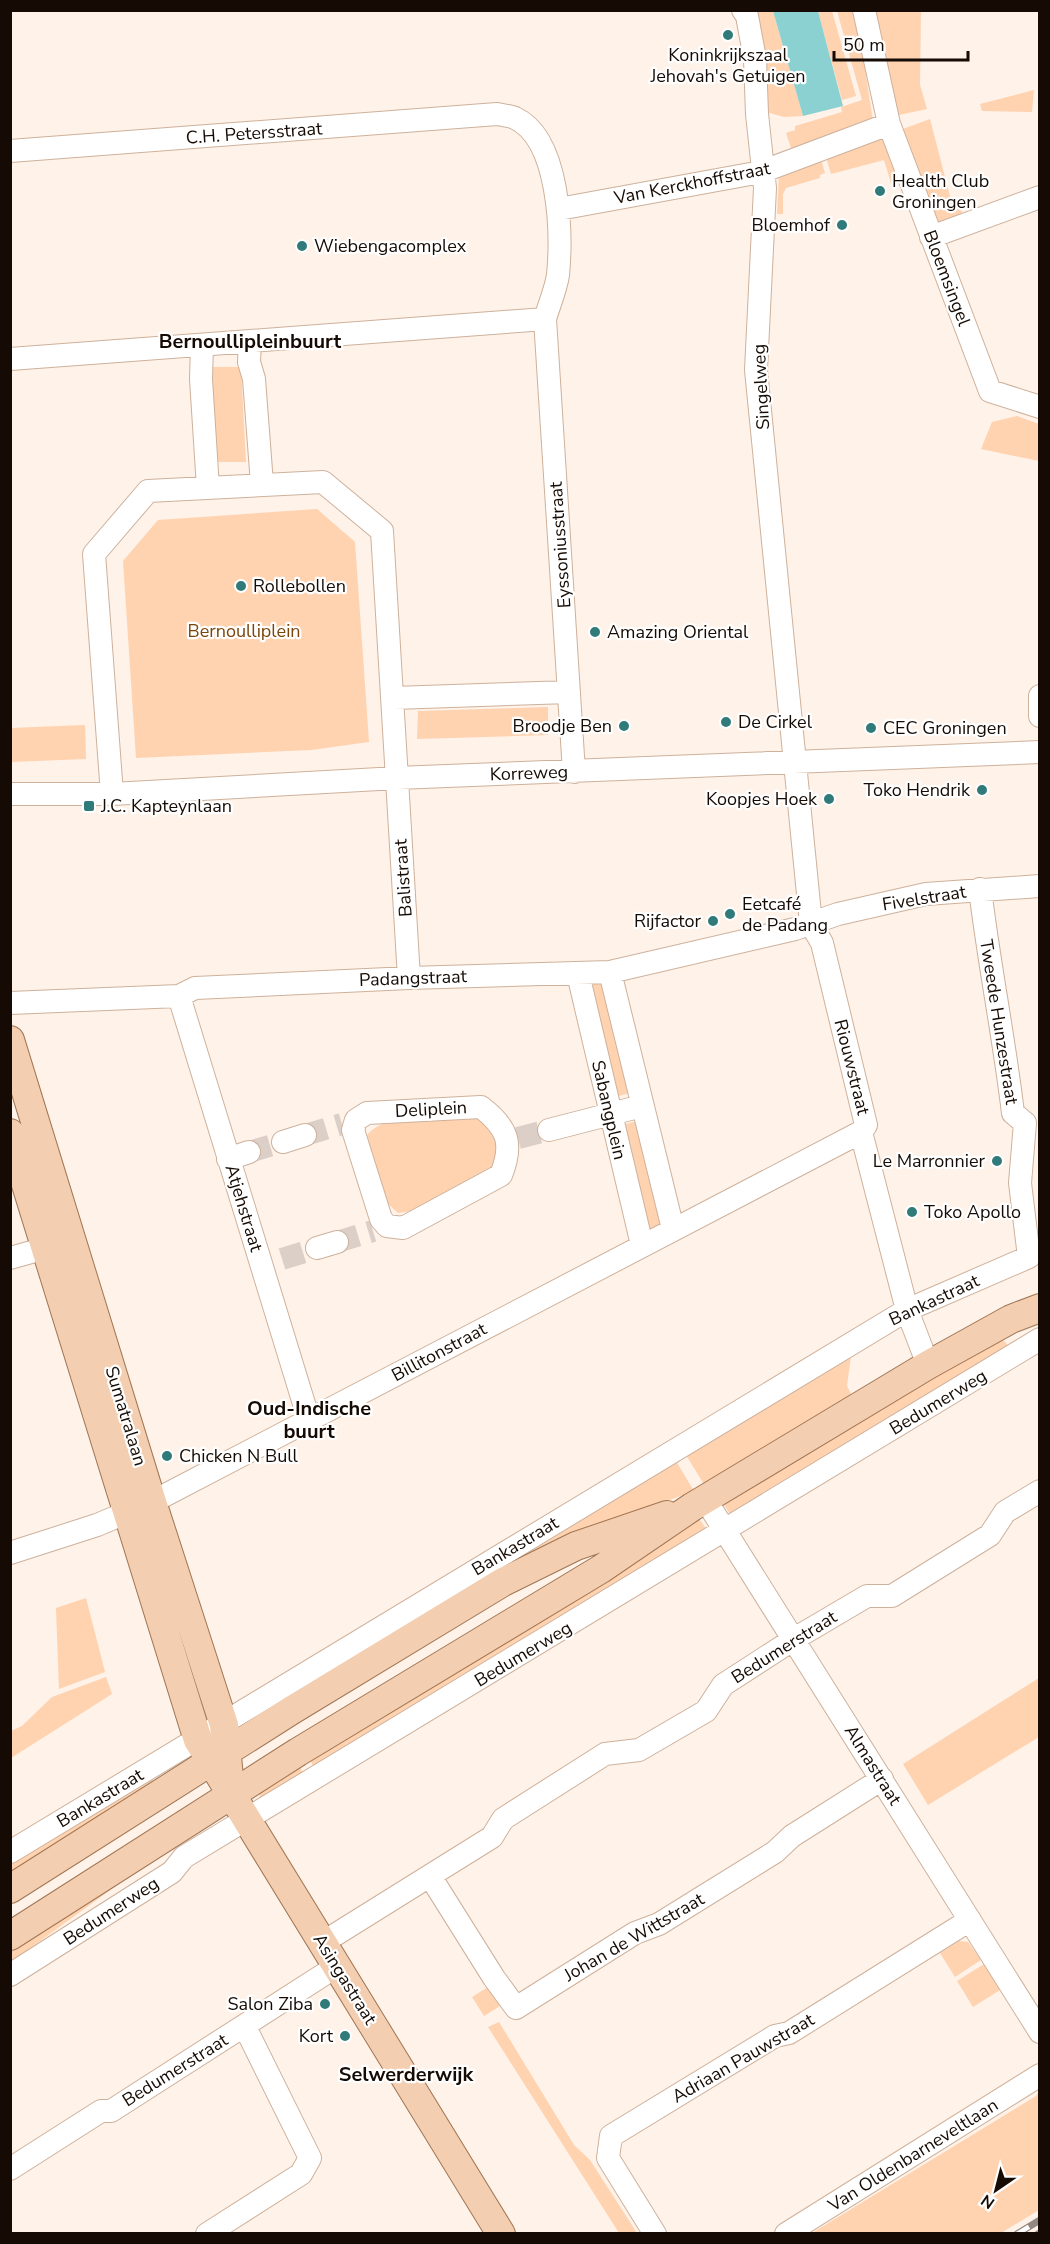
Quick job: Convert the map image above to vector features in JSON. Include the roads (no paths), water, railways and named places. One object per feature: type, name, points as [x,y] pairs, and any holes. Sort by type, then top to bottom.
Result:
[{"type":"main road","name":"Sumatralaan","points":[[10,1040],[73,1240],[139,1506]]},
{"type":"main road","name":"Sumatralaan","points":[[10,1133],[46,1249],[139,1506],[231,1795]]},
{"type":"main road","name":"Bedumerweg","points":[[1011,1319],[1040,1294]]},
{"type":"main road","name":"Bedumerweg","points":[[10,1936],[231,1795],[601,1569],[699,1503],[928,1365],[1011,1319],[1040,1308]]},
{"type":"main road","name":"Bedumerweg","points":[[10,1889],[215,1744],[415,1634],[536,1563],[618,1529],[699,1503]]},
{"type":"main road","name":"Asingastraat","points":[[231,1795],[444,2137],[477,2197],[501,2234]]},
{"type":"main road","name":"Asingastraat","points":[[477,2197],[489,2234]]},
{"type":"street","name":"Singelweg","points":[[743,10],[747,16],[756,59],[762,172],[765,188],[756,370],[795,763]]},
{"type":"street","name":"Bloemsingel","points":[[864,10],[889,124],[990,391],[1040,407]]},
{"type":"street","name":"C.H. Petersstraat","points":[[10,151],[496,114],[515,118],[531,132],[546,154],[559,209]]},
{"type":"street","name":"Van Kerckhoffstraat","points":[[559,209],[762,172],[889,124]]},
{"type":"street","points":[[930,237],[1040,197]]},
{"type":"street","points":[[10,359],[545,319],[558,276],[559,209]]},
{"type":"street","name":"Eyssoniusstraat","points":[[545,319],[574,772]]},
{"type":"street","points":[[250,341],[249,362],[254,379],[262,484]]},
{"type":"street","points":[[202,346],[201,379],[208,488]]},
{"type":"street","points":[[112,794],[94,554],[148,491],[262,484],[323,482],[382,531],[394,698],[397,778]]},
{"type":"street","points":[[394,698],[569,692]]},
{"type":"street","points":[[1040,696],[1040,716]]},
{"type":"street","name":"Korreweg","points":[[13,796],[112,794],[397,778],[1040,753]]},
{"type":"street","name":"Riouwstraat","points":[[795,763],[812,924],[822,943],[866,1125],[861,1132],[907,1311],[928,1365]]},
{"type":"street","name":"Balistraat","points":[[397,778],[409,978]]},
{"type":"street","name":"Fivelstraat","points":[[812,924],[838,914],[926,894],[1040,886]]},
{"type":"street","name":"Tweede Hunzestraat","points":[[980,889],[993,990],[1002,1023],[1013,1113],[1032,1121],[1020,1183],[1029,1257]]},
{"type":"street","name":"Padangstraat","points":[[10,1003],[179,996],[195,988],[609,972],[812,924]]},
{"type":"street","name":"Sabangplein","points":[[609,972],[673,1229]]},
{"type":"street","name":"Sabangplein","points":[[578,974],[609,1114],[642,1245]]},
{"type":"street","name":"Atjehstraat","points":[[179,996],[239,1156],[272,1262],[309,1420]]},
{"type":"street","points":[[549,1130],[642,1106]]},
{"type":"street","name":"Deliplein","points":[[481,1107],[500,1121],[513,1139],[501,1175],[402,1228],[380,1228],[381,1219],[349,1122],[367,1113],[481,1107]]},
{"type":"street","name":"Billitonstraat","points":[[10,1553],[97,1525],[139,1506],[309,1420],[861,1132]]},
{"type":"street","points":[[10,1258],[73,1240]]},
{"type":"street","name":"Bankastraat","points":[[10,1852],[215,1744],[673,1450],[907,1311],[1029,1257]]},
{"type":"street","name":"Bedumerweg","points":[[10,1975],[172,1872],[184,1857],[725,1532],[1040,1339]]},
{"type":"street","name":"Bedumerstraat","points":[[10,2169],[244,2027],[330,1954],[430,1876],[492,1837],[503,1819],[605,1754],[639,1750],[706,1712],[723,1685],[794,1639],[867,1596],[892,1596],[990,1535],[1005,1512],[1040,1491]]},
{"type":"street","name":"Almastraat","points":[[699,1503],[725,1532],[794,1639],[1040,2032]]},
{"type":"street","name":"Johan de Wittstraat","points":[[430,1876],[494,1978],[516,2008],[635,1933],[659,1924],[775,1852],[792,1836],[884,1783]]},
{"type":"street","name":"Adriaan Pauwstraat","points":[[655,2234],[608,2158],[611,2136],[775,2036],[789,2033],[970,1920]]},
{"type":"street","points":[[207,2234],[301,2174],[310,2158],[244,2027]]},
{"type":"street","name":"Van Oldenbarneveltlaan","points":[[786,2234],[1040,2075]]},
{"type":"water","points":[[773,11],[818,11],[843,106],[803,116]]},
{"type":"tunnel","points":[[305,1135],[342,1124]]},
{"type":"tunnel","points":[[518,1138],[549,1130]]},
{"type":"tunnel","points":[[249,1152],[283,1142]]},
{"type":"tunnel","points":[[337,1242],[373,1231]]},
{"type":"tunnel","points":[[282,1259],[317,1248]]},
{"type":"railway","points":[[1017,2234],[1040,2220]]},
{"type":"place","name":"Koninkrijkszaal Jehovah's Getuigen","points":[[728,35]]},
{"type":"place","name":"Health Club Groningen","points":[[880,191]]},
{"type":"place","name":"Bloemhof","points":[[842,225]]},
{"type":"place","name":"Wiebengacomplex","points":[[302,246]]},
{"type":"place","name":"Rollebollen","points":[[241,586]]},
{"type":"place","name":"Amazing Oriental","points":[[595,632]]},
{"type":"place","name":"De Cirkel","points":[[726,722]]},
{"type":"place","name":"Broodje Ben","points":[[624,726]]},
{"type":"place","name":"CEC Groningen","points":[[871,728]]},
{"type":"place","name":"Toko Hendrik","points":[[982,790]]},
{"type":"place","name":"Koopjes Hoek","points":[[829,799]]},
{"type":"place","name":"J.C. Kapteynlaan","points":[[89,806]]},
{"type":"place","name":"Eetcafé de Padang","points":[[730,914]]},
{"type":"place","name":"Rijfactor","points":[[713,921]]},
{"type":"place","name":"Le Marronnier","points":[[997,1161]]},
{"type":"place","name":"Toko Apollo","points":[[912,1212]]},
{"type":"place","name":"Chicken N Bull","points":[[167,1456]]},
{"type":"place","name":"Salon Ziba","points":[[325,2004]]},
{"type":"place","name":"Kort","points":[[345,2036]]},
{"type":"district","name":"Bernoullipleinbuurt","points":[[250,341]]},
{"type":"district","name":"Oud-Indische buurt","points":[[309,1420]]},
{"type":"district","name":"Selwerderwijk","points":[[406,2074]]},
{"type":"park label","name":"Bernoulliplein","points":[[244,631]]}]
